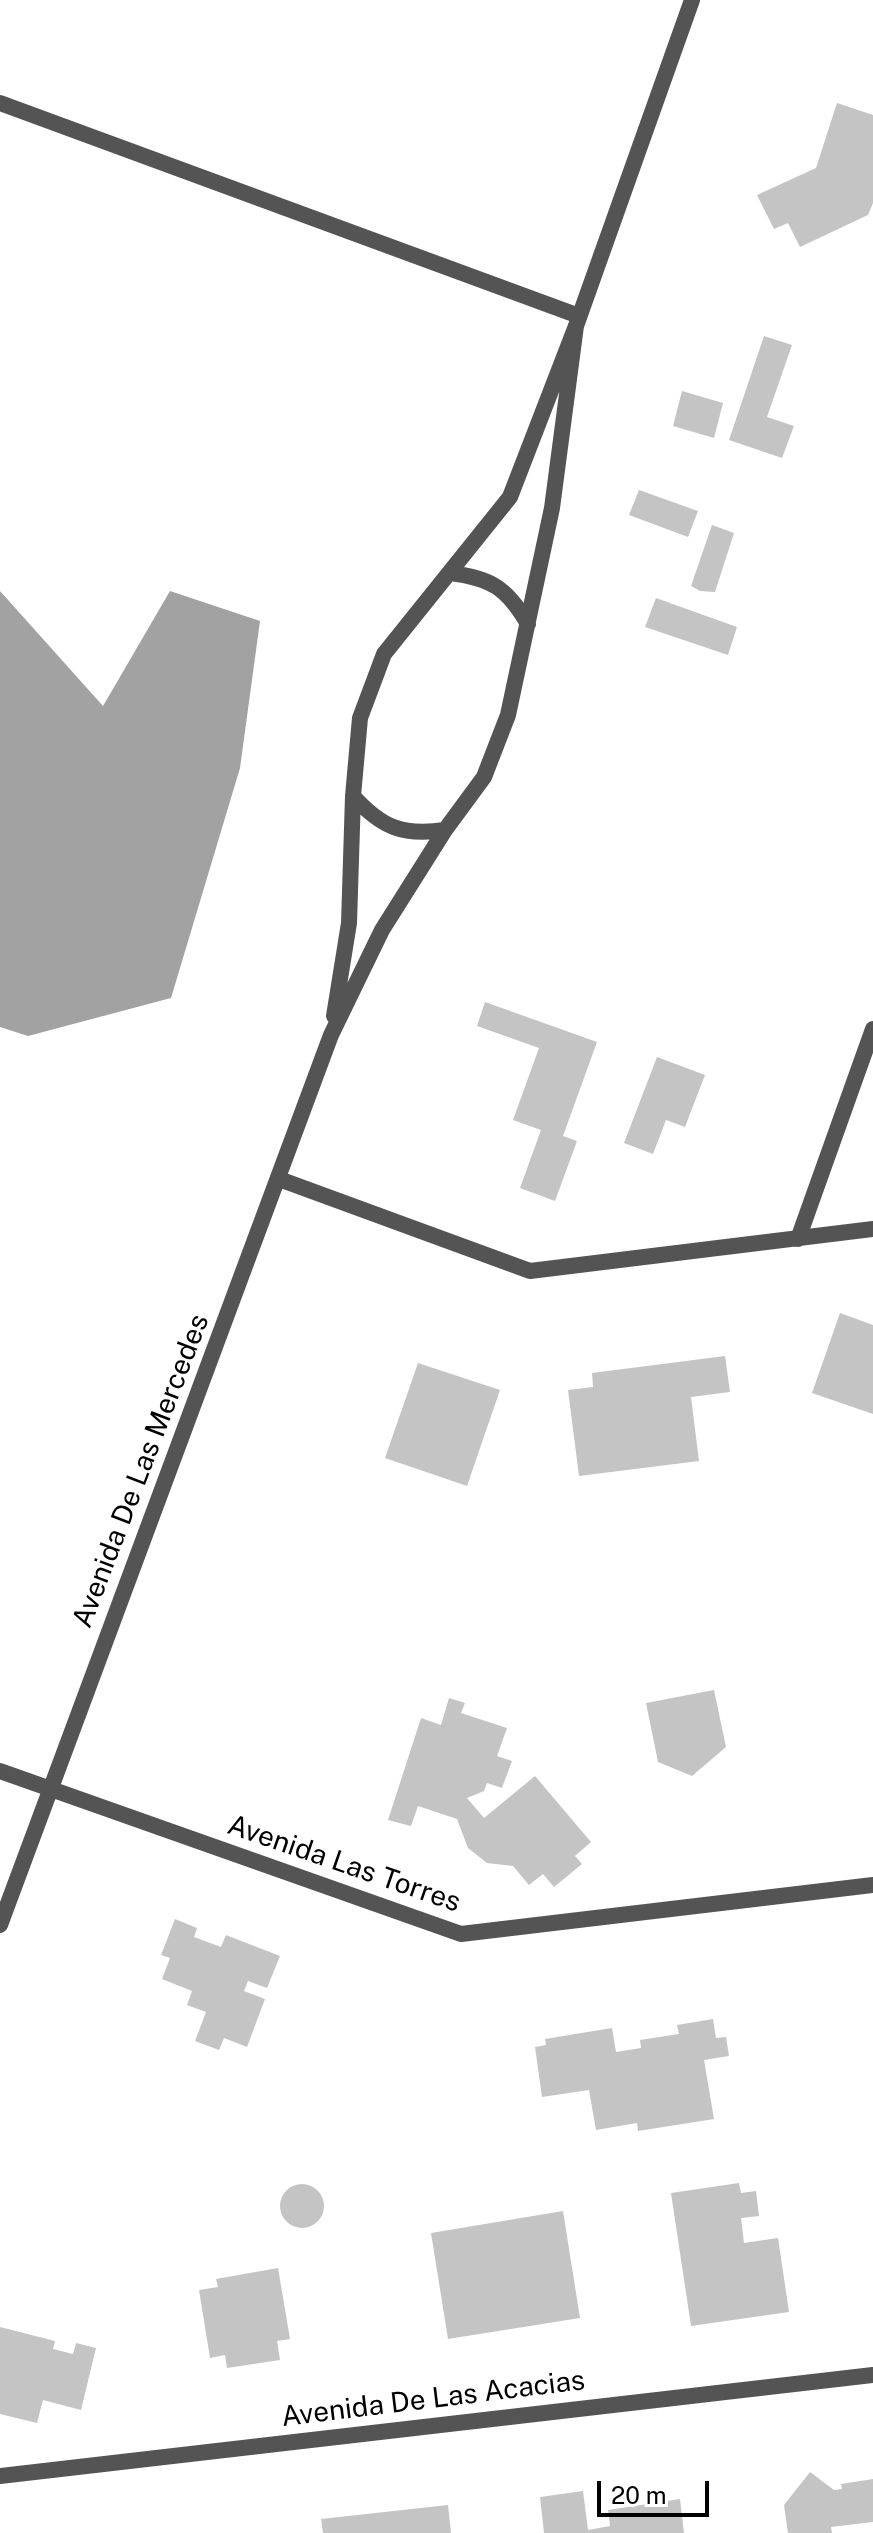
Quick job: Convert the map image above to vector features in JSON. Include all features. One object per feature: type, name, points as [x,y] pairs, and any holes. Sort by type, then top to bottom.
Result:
[{"type":"lane","name":"Avenida De Las Mercedes","points":[[331,1035],[349,923],[353,796],[360,718],[384,654],[510,497],[578,321],[692,0]]},
{"type":"lane","points":[[0,103],[578,321]]},
{"type":"lane","name":"Avenida De Las Mercedes","points":[[0,1925],[331,1035],[382,930],[445,830],[484,777],[508,715],[552,508],[578,321]]},
{"type":"lane","points":[[450,573],[475,576],[498,586],[516,603],[528,624]]},
{"type":"lane","points":[[353,796],[371,815],[393,828],[419,833],[445,830]]},
{"type":"lane","points":[[798,1239],[873,1029]]},
{"type":"lane","points":[[279,1179],[530,1271],[873,1229]]},
{"type":"lane","name":"Avenida Las Torres","points":[[0,1771],[461,1934],[873,1885]]},
{"type":"lane","name":"Avenida De Las Acacias","points":[[0,2476],[873,2375]]},
{"type":"shaded area","points":[[0,591],[103,706],[170,591],[260,621],[240,768],[171,998],[28,1036],[0,1027]]},
{"type":"building","points":[[837,103],[873,115],[873,203],[868,215],[800,247],[788,223],[774,229],[757,195],[816,168]]},
{"type":"building","points":[[764,336],[792,345],[767,417],[794,426],[782,458],[729,440]]},
{"type":"building","points":[[682,391],[723,403],[714,438],[673,426]]},
{"type":"building","points":[[639,490],[698,511],[688,537],[629,515]]},
{"type":"building","points":[[712,525],[734,533],[715,592],[700,591],[691,586]]},
{"type":"building","points":[[656,598],[737,627],[728,655],[645,627]]},
{"type":"building","points":[[485,1002],[597,1042],[563,1136],[577,1141],[555,1201],[520,1188],[541,1130],[513,1120],[539,1048],[477,1026]]},
{"type":"building","points":[[657,1057],[705,1075],[685,1127],[666,1120],[653,1154],[624,1143]]},
{"type":"building","points":[[840,1313],[873,1325],[873,1414],[812,1393]]},
{"type":"building","points":[[725,1356],[730,1392],[691,1397],[699,1461],[579,1476],[568,1390],[593,1387],[592,1373]]},
{"type":"building","points":[[418,1363],[500,1390],[467,1486],[385,1458]]},
{"type":"building","points":[[714,1690],[726,1747],[692,1776],[658,1762],[646,1703]]},
{"type":"building","points":[[449,1698],[465,1703],[461,1713],[507,1728],[497,1756],[512,1761],[502,1788],[487,1783],[484,1791],[467,1798],[484,1818],[535,1776],[591,1842],[575,1856],[582,1864],[554,1887],[543,1874],[529,1885],[513,1866],[487,1863],[468,1848],[457,1819],[418,1806],[411,1826],[388,1820],[421,1718],[441,1725]]},
{"type":"building","points":[[175,1919],[197,1928],[194,1937],[221,1947],[226,1935],[280,1956],[267,1988],[248,1981],[244,1991],[265,1999],[247,2047],[224,2038],[219,2050],[195,2041],[206,2012],[187,2005],[192,1991],[162,1979],[170,1958],[161,1955]]},
{"type":"building","points":[[713,2019],[716,2038],[726,2037],[729,2056],[704,2060],[714,2119],[638,2131],[637,2123],[596,2130],[589,2090],[542,2097],[535,2047],[546,2045],[545,2039],[612,2028],[616,2052],[641,2048],[640,2040],[679,2034],[677,2025]]},
{"type":"building","points":[[739,2183],[741,2193],[756,2191],[759,2216],[741,2218],[744,2243],[778,2238],[789,2312],[691,2326],[671,2193]]},
{"type":"building","points":[[302,2184],[317,2191],[324,2206],[317,2221],[302,2228],[287,2221],[280,2206],[287,2191]]},
{"type":"building","points":[[563,2211],[580,2318],[448,2339],[431,2233]]},
{"type":"building","points":[[278,2268],[290,2339],[277,2341],[280,2360],[227,2368],[225,2355],[210,2358],[199,2290],[218,2287],[216,2279]]},
{"type":"building","points":[[0,2327],[55,2341],[53,2349],[73,2354],[76,2343],[96,2348],[81,2410],[43,2400],[37,2423],[0,2414]]},
{"type":"building","points":[[810,2472],[834,2490],[842,2489],[841,2484],[873,2479],[873,2522],[831,2527],[832,2533],[788,2533],[784,2505]]},
{"type":"building","points":[[583,2491],[588,2530],[610,2526],[608,2510],[680,2499],[684,2533],[544,2533],[540,2497]]},
{"type":"building","points":[[448,2505],[451,2533],[323,2533],[321,2519]]}]
